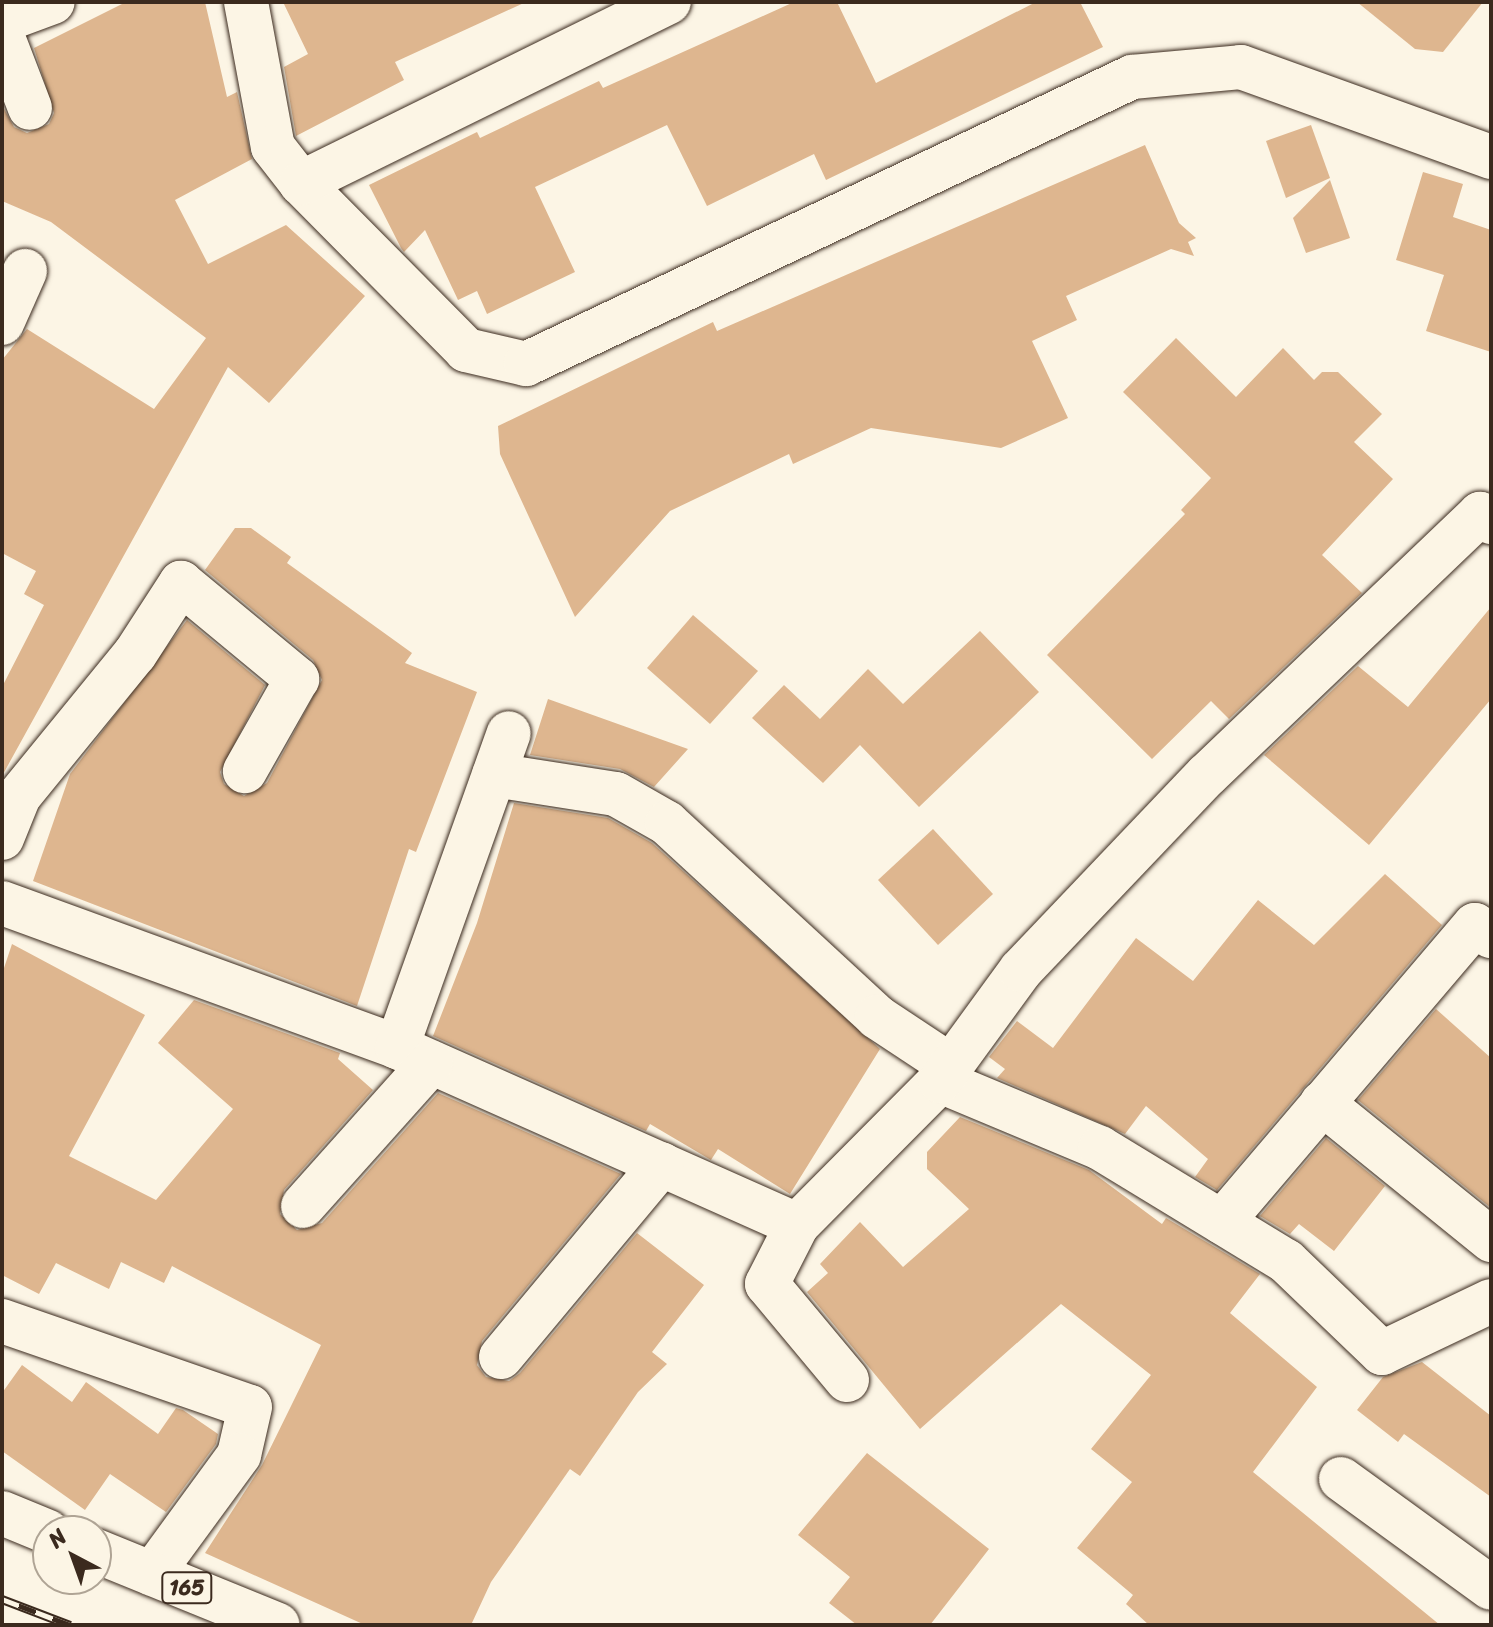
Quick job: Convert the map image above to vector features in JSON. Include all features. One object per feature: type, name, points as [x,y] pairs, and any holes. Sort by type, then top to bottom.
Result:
[{"type":"main road","points":[[2,21],[53,2]]},
{"type":"main road","points":[[246,2],[273,147],[301,183],[466,350],[526,364],[1132,77],[1241,67],[1491,157]]},
{"type":"main road","points":[[301,183],[669,2]]},
{"type":"main road","points":[[2,35],[30,108]]},
{"type":"main road","points":[[2,323],[25,271]]},
{"type":"main road","points":[[847,1380],[767,1284],[797,1225],[946,1074],[1021,970],[1207,775],[1480,514],[1491,522]]},
{"type":"main road","points":[[2,838],[19,796],[135,654],[181,583],[297,679],[245,771]]},
{"type":"main road","points":[[303,1206],[414,1055],[494,775],[509,733]]},
{"type":"main road","points":[[494,775],[616,794],[667,823],[877,1017],[946,1074],[1100,1148],[1286,1261],[1382,1353],[1491,1301]]},
{"type":"main road","points":[[2,903],[414,1055],[797,1225]]},
{"type":"main road","points":[[1222,1222],[1475,925],[1491,936]]},
{"type":"main road","points":[[1325,1099],[1491,1240]]},
{"type":"main road","points":[[501,1357],[662,1164]]},
{"type":"main road","points":[[2,1321],[250,1407],[239,1455],[152,1574]]},
{"type":"main road","points":[[1341,1479],[1491,1588]]},
{"type":"main road","points":[[2,1513],[32,1525]]},
{"type":"main road","name":"165","points":[[112,1558],[278,1625]]},
{"type":"building","points":[[126,2],[205,2],[227,97],[237,92],[252,159],[175,200],[208,264],[286,225],[365,296],[269,403],[228,367],[2,776],[2,687],[44,605],[24,594],[36,571],[2,553],[2,360],[27,329],[154,409],[206,338],[51,222],[2,201],[2,105],[14,127],[27,133],[49,124],[54,113],[34,48]]},
{"type":"building","points":[[283,2],[526,2],[395,62],[404,80],[296,136],[284,67],[308,54]]},
{"type":"building","points":[[794,2],[837,2],[876,83],[1036,2],[1080,2],[1103,47],[826,180],[814,154],[707,206],[667,125],[535,187],[575,272],[487,314],[477,291],[458,300],[425,230],[404,252],[401,248],[369,185],[477,132],[480,138],[599,81],[603,88]]},
{"type":"building","points":[[1357,2],[1483,2],[1443,52],[1415,49]]},
{"type":"building","points":[[1311,125],[1330,178],[1286,198],[1266,141]]},
{"type":"building","points":[[1145,145],[1179,223],[1196,238],[1188,242],[1194,256],[1171,249],[1066,296],[1077,320],[1032,341],[1068,418],[1001,448],[871,428],[793,464],[789,454],[670,511],[575,617],[500,454],[498,426],[713,322],[717,331]]},
{"type":"building","points":[[1423,172],[1463,184],[1453,217],[1491,230],[1491,352],[1426,331],[1444,275],[1396,260]]},
{"type":"building","points":[[1330,180],[1350,238],[1306,253],[1293,218]]},
{"type":"building","points":[[1176,338],[1236,397],[1283,348],[1314,380],[1322,372],[1338,372],[1382,414],[1354,442],[1393,479],[1322,555],[1362,593],[1229,719],[1211,701],[1152,759],[1047,655],[1185,514],[1181,510],[1211,478],[1123,392]]},
{"type":"building","points":[[235,528],[251,528],[291,557],[287,563],[412,653],[405,663],[477,692],[416,852],[409,849],[357,1006],[33,881],[70,774],[187,620],[265,685],[220,772],[224,784],[244,796],[267,783],[322,680],[313,660],[205,570]]},
{"type":"building","points":[[1491,607],[1491,699],[1369,845],[1264,755],[1358,666],[1408,707]]},
{"type":"building","points":[[693,615],[758,671],[710,724],[647,668]]},
{"type":"building","points":[[980,631],[1039,692],[919,807],[860,745],[823,783],[752,718],[784,685],[820,719],[868,669],[903,704]]},
{"type":"building","points":[[548,699],[688,749],[654,787],[620,769],[530,755]]},
{"type":"building","points":[[514,803],[608,818],[652,843],[880,1049],[790,1194],[718,1149],[711,1160],[650,1124],[646,1131],[433,1036],[477,923]]},
{"type":"building","points":[[933,829],[993,894],[938,945],[878,880]]},
{"type":"building","points":[[1385,874],[1442,925],[1217,1190],[1195,1177],[1208,1159],[1146,1106],[1125,1134],[997,1078],[1005,1069],[989,1057],[1017,1021],[1053,1048],[1136,938],[1193,981],[1258,900],[1314,945]]},
{"type":"building","points":[[12,944],[145,1015],[69,1156],[156,1200],[233,1109],[158,1043],[194,1000],[340,1053],[338,1059],[373,1090],[284,1190],[280,1214],[297,1230],[322,1223],[438,1093],[621,1174],[482,1341],[477,1365],[486,1377],[509,1381],[520,1373],[637,1233],[704,1285],[652,1352],[667,1364],[638,1392],[580,1476],[570,1469],[491,1582],[471,1625],[365,1625],[205,1553],[262,1465],[321,1345],[172,1266],[164,1283],[121,1262],[109,1289],[56,1263],[39,1294],[2,1275],[2,974]]},
{"type":"building","points":[[1436,1009],[1491,1058],[1491,1208],[1358,1100]]},
{"type":"building","points":[[960,1117],[1089,1170],[1162,1224],[1166,1218],[1260,1274],[1230,1313],[1317,1387],[1253,1472],[1440,1625],[1149,1625],[1126,1604],[1133,1595],[1077,1548],[1132,1482],[1091,1449],[1151,1375],[1061,1304],[920,1429],[807,1292],[828,1273],[820,1264],[860,1222],[903,1267],[969,1209],[927,1169],[927,1152]]},
{"type":"building","points":[[1326,1138],[1385,1186],[1334,1251],[1299,1224],[1290,1234],[1260,1216]]},
{"type":"building","points":[[1422,1362],[1491,1416],[1491,1497],[1404,1434],[1398,1442],[1357,1410],[1383,1377]]},
{"type":"building","points":[[22,1365],[72,1402],[86,1382],[158,1434],[176,1408],[183,1410],[218,1434],[216,1444],[166,1512],[110,1474],[85,1510],[2,1451],[2,1393]]},
{"type":"building","points":[[867,1453],[989,1549],[930,1625],[857,1625],[829,1603],[850,1577],[798,1535]]},
{"type":"railway","points":[[2,1599],[70,1625]]}]
